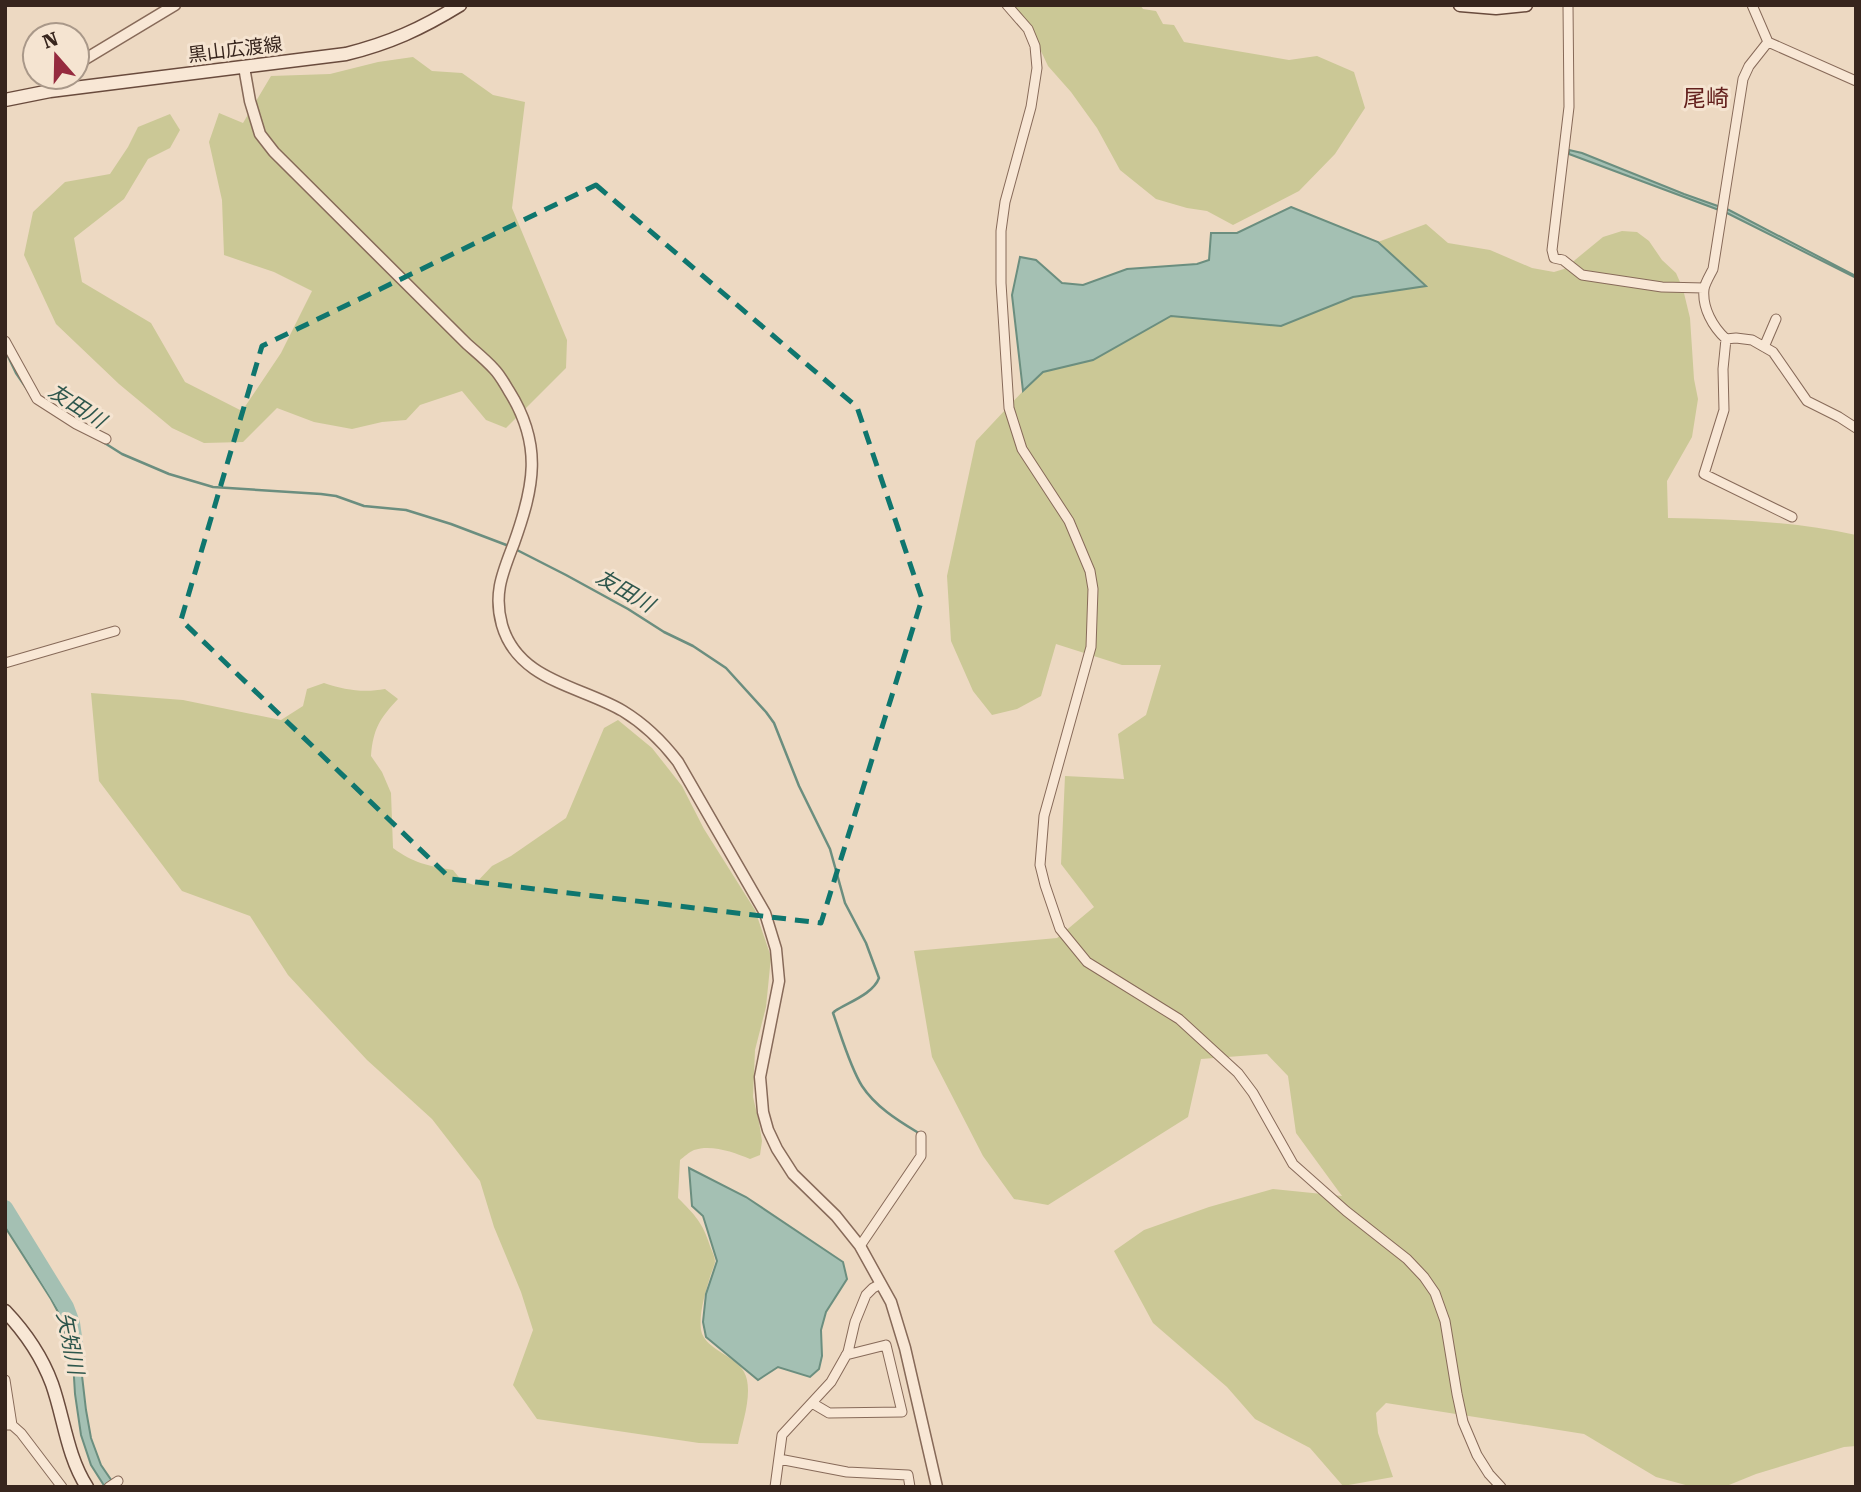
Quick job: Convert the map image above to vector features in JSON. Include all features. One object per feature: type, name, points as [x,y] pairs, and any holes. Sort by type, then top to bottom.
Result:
[{"type":"main road","name":"黒山広渡線","points":[[91,86],[326,57],[368,49],[413,32],[460,5]]},
{"type":"main road","points":[[1460,5],[1496,8],[1526,5]]},
{"type":"main road","name":"黒山広渡線","points":[[5,100],[50,91]]},
{"type":"main road","points":[[5,1311],[32,1344],[46,1370],[76,1466],[87,1487]]},
{"type":"street","points":[[91,56],[176,5]]},
{"type":"street","points":[[1007,5],[1028,29],[1035,46],[1037,68],[1031,107],[1005,202],[1001,231],[1001,283],[1009,408],[1022,449],[1069,521],[1090,571],[1093,589],[1091,647],[1044,816],[1040,865],[1045,884],[1060,929],[1087,962],[1179,1019],[1238,1073],[1253,1093],[1293,1164],[1346,1211],[1407,1259],[1424,1277],[1435,1293],[1445,1321],[1463,1422],[1477,1455],[1501,1487]]},
{"type":"street","points":[[1568,5],[1569,107],[1552,250],[1554,258],[1563,260],[1583,275],[1662,287],[1704,288]]},
{"type":"street","points":[[1752,5],[1768,42],[1856,81]]},
{"type":"street","points":[[1768,42],[1749,66],[1743,79],[1713,269],[1704,288],[1705,307],[1716,330],[1726,339],[1752,340],[1773,352],[1807,401],[1856,428]]},
{"type":"street","points":[[244,67],[250,102],[260,134],[274,152],[496,370],[519,407],[530,443],[533,467],[527,507],[500,579],[499,603],[506,636],[516,653],[527,664],[545,676],[622,710],[663,742],[678,762],[765,913],[776,949],[779,981],[760,1077],[763,1112],[768,1130],[793,1174],[836,1216],[860,1246],[891,1302],[905,1348],[937,1487]]},
{"type":"street","points":[[1764,347],[1776,319]]},
{"type":"street","points":[[1726,339],[1723,369],[1724,410],[1704,474],[1792,517]]},
{"type":"street","points":[[5,341],[37,399],[106,439]]},
{"type":"street","points":[[5,663],[115,631]]},
{"type":"street","points":[[860,1246],[922,1156],[921,1136]]},
{"type":"street","points":[[775,1487],[782,1435],[831,1382],[846,1355],[866,1294],[881,1284]]},
{"type":"street","points":[[812,1403],[829,1413],[902,1412],[886,1345],[846,1355]]},
{"type":"street","points":[[5,1380],[9,1425],[21,1433],[62,1487]]},
{"type":"street","points":[[779,1459],[847,1472],[908,1475],[910,1487]]},
{"type":"highlighted area","points":[[596,185],[857,407],[922,599],[821,923],[451,879],[181,620],[262,346]]},
{"type":"shaded area","points":[[1013,5],[1140,5],[1143,9],[1156,11],[1163,24],[1174,25],[1184,42],[1289,60],[1317,56],[1354,72],[1365,108],[1335,154],[1299,191],[1233,225],[1207,211],[1156,199],[1120,170],[1097,128],[1048,66]]},
{"type":"shaded area","points":[[413,57],[432,71],[462,73],[493,95],[525,102],[512,208],[567,340],[566,368],[506,428],[486,420],[462,391],[420,405],[406,420],[352,429],[314,422],[277,408],[243,442],[204,443],[172,428],[119,384],[56,324],[24,255],[33,212],[65,182],[110,174],[138,127],[170,114],[180,130],[170,148],[148,159],[124,199],[74,238],[82,282],[151,323],[185,382],[242,411],[281,353],[312,291],[274,272],[224,255],[222,200],[209,142],[219,113],[243,123],[271,76],[330,74],[378,62]]},
{"type":"shaded area","points":[[1426,224],[1448,243],[1490,250],[1532,268],[1554,272],[1564,269],[1603,237],[1622,231],[1637,232],[1649,241],[1662,260],[1676,273],[1690,318],[1698,399],[1692,437],[1667,481],[1668,518],[1786,524],[1856,535],[1856,1446],[1844,1447],[1756,1474],[1724,1487],[1693,1487],[1656,1477],[1584,1434],[1386,1403],[1376,1413],[1378,1433],[1393,1477],[1343,1486],[1310,1448],[1255,1419],[1227,1387],[1153,1323],[1114,1251],[1144,1230],[1209,1207],[1273,1189],[1342,1196],[1296,1133],[1288,1076],[1267,1054],[1201,1059],[1188,1117],[1048,1205],[1014,1199],[983,1156],[932,1057],[914,951],[1057,938],[1094,907],[1061,864],[1065,776],[1124,779],[1118,734],[1146,715],[1161,665],[1122,665],[1056,644],[1041,696],[1017,709],[992,715],[973,691],[951,641],[947,576],[976,441],[1043,372],[1093,360],[1171,316],[1281,326],[1353,297],[1425,286],[1378,242]]},
{"type":"shaded area","points":[[324,683],[354,690],[385,689],[398,699],[378,724],[371,756],[391,793],[393,848],[407,857],[453,870],[462,881],[474,885],[492,866],[566,818],[604,728],[618,720],[652,748],[682,786],[704,829],[755,910],[771,957],[766,1007],[755,1050],[753,1097],[762,1141],[760,1155],[750,1159],[715,1148],[692,1151],[680,1160],[678,1198],[701,1225],[715,1260],[703,1304],[701,1330],[709,1344],[739,1365],[747,1380],[747,1404],[738,1444],[699,1443],[537,1419],[513,1385],[533,1330],[521,1292],[494,1227],[480,1181],[432,1119],[367,1060],[288,975],[250,916],[182,891],[99,781],[91,693],[183,700],[281,720],[303,706],[307,689]]},
{"type":"water","points":[[1569,150],[1729,210],[1856,278],[1727,213],[1569,154]]},
{"type":"water","points":[[1291,207],[1378,242],[1426,286],[1353,297],[1281,326],[1171,316],[1093,360],[1043,372],[1023,391],[1012,295],[1020,257],[1036,260],[1062,283],[1083,285],[1127,269],[1197,264],[1209,260],[1211,233],[1237,233]]},
{"type":"water","points":[[689,1168],[746,1197],[843,1262],[847,1279],[826,1312],[821,1330],[822,1356],[819,1369],[810,1377],[778,1367],[758,1380],[706,1337],[703,1322],[706,1294],[717,1261],[703,1216],[692,1206]]},
{"type":"water","points":[[5,1213],[45,1273],[66,1314],[81,1367],[91,1438],[101,1465],[116,1487],[105,1487],[91,1465],[81,1435],[73,1361],[58,1312],[5,1227]]},
{"type":"waterway","name":"友田川","points":[[6,352],[29,392]]},
{"type":"waterway","name":"友田川","points":[[103,442],[122,454],[169,474],[213,487],[336,496],[364,506],[406,510],[509,546]]},
{"type":"waterway","name":"友田川","points":[[515,549],[628,609],[726,668],[774,723],[799,786],[830,849],[845,903],[866,943],[879,978],[872,989],[833,1013],[862,1086],[887,1112],[917,1132]]},
{"type":"waterway","name":"矢矧川","points":[[5,1208],[66,1307],[72,1323],[77,1358]]},
{"type":"district","name":"尾崎","points":[[1706,98]]}]
